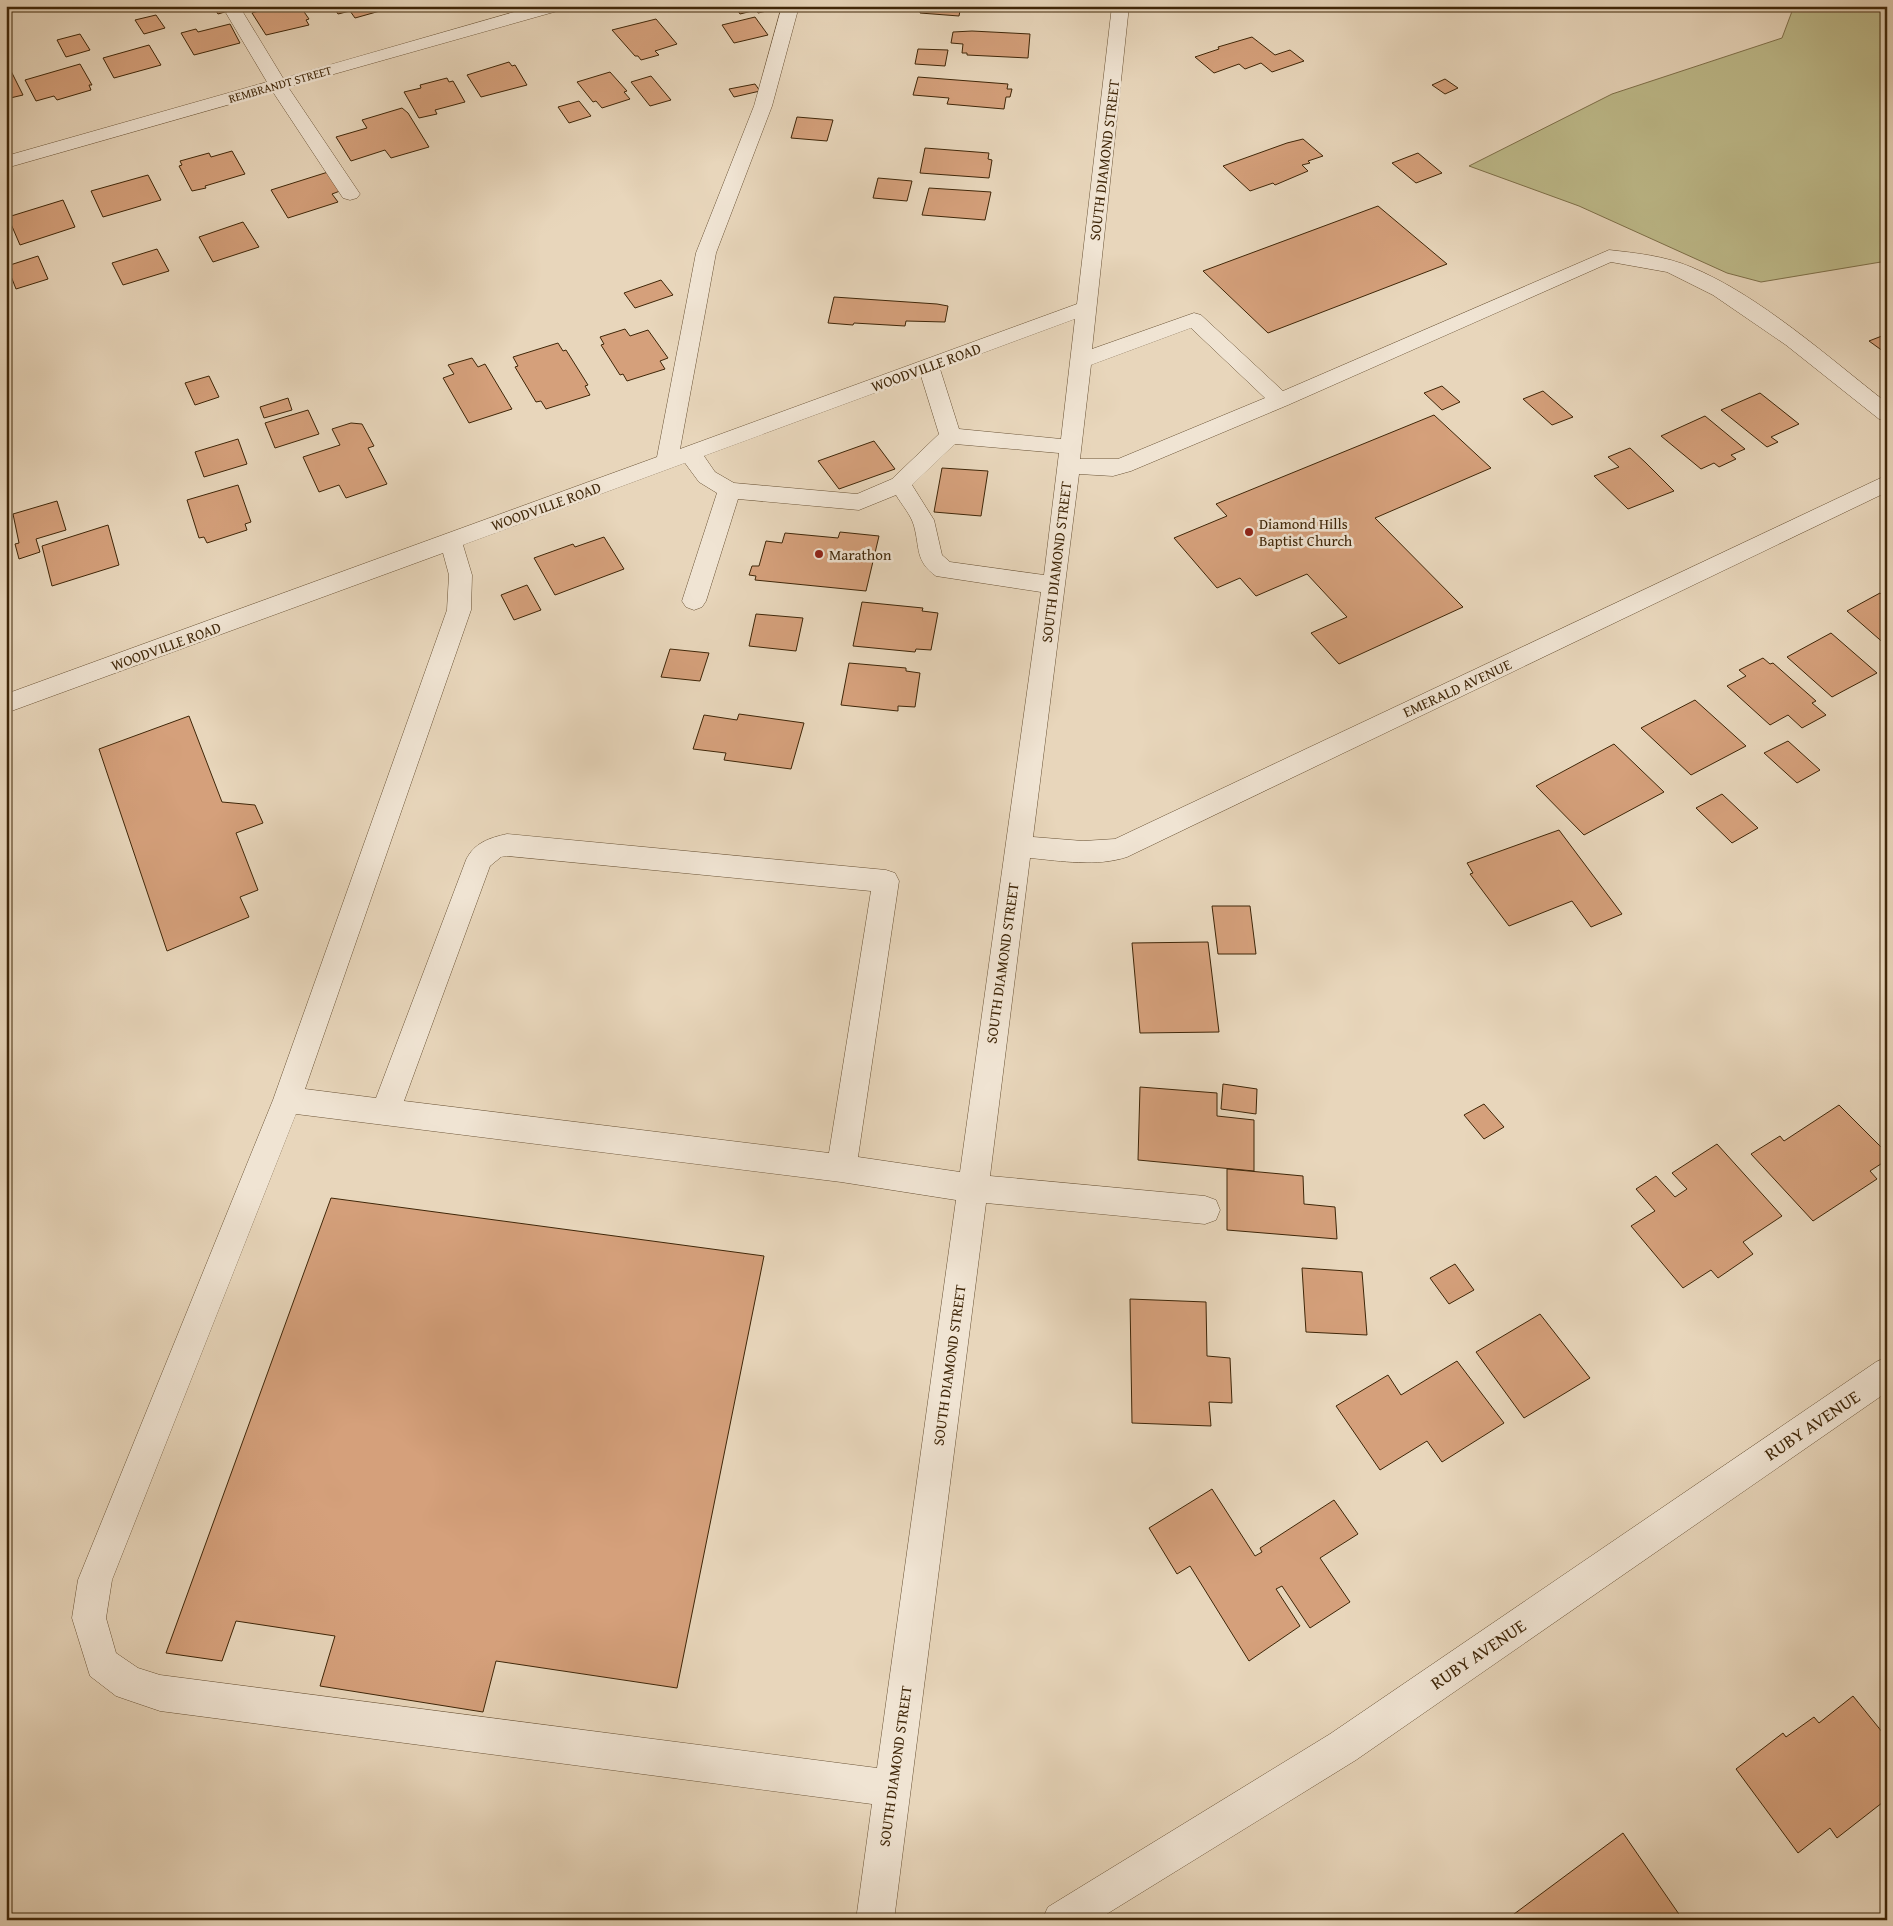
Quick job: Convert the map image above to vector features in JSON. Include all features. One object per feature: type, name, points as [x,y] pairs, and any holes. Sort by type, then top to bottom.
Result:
[{"type":"street","name":"REMBRANDT STREET","points":[[6,162],[555,6]]},
{"type":"street","points":[[667,462],[706,253],[763,106],[791,6]]},
{"type":"street","name":"SOUTH DIAMOND STREET","points":[[875,1920],[1054,585],[1103,177],[1121,6]]},
{"type":"street","points":[[235,13],[278,85],[350,194]]},
{"type":"street","points":[[950,436],[1069,457],[1113,468],[1123,466],[1280,400],[1609,256],[1646,260],[1693,275],[1757,314],[1887,414]]},
{"type":"street","name":"WOODVILLE ROAD","points":[[6,704],[1086,308]]},
{"type":"street","points":[[1080,361],[1194,320],[1280,400]]},
{"type":"street","points":[[929,366],[950,436]]},
{"type":"street","points":[[690,454],[707,477],[729,490],[859,502],[900,484],[950,436]]},
{"type":"street","name":"EMERALD AVENUE","points":[[1018,846],[1083,852],[1118,849],[1887,483]]},
{"type":"street","points":[[900,484],[925,525],[929,555],[934,565],[944,570],[1054,585]]},
{"type":"street","points":[[694,601],[729,490]]},
{"type":"street","points":[[450,542],[461,566],[462,589],[459,610],[286,1100],[95,1580],[89,1618],[102,1664],[129,1683],[160,1694],[892,1788]]},
{"type":"street","points":[[385,1112],[479,860],[493,848],[507,845],[886,881],[841,1168]]},
{"type":"street","points":[[286,1100],[841,1168],[972,1188],[1205,1210]]},
{"type":"street","name":"RUBY AVENUE","points":[[1061,1920],[1343,1746],[1887,1373]]},
{"type":"shaded area","points":[[1794,6],[1887,6],[1887,261],[1761,282],[1727,273],[1579,206],[1469,166],[1612,94],[1782,38]]},
{"type":"building","points":[[213,6],[237,6],[238,8],[218,14]]},
{"type":"building","points":[[275,6],[300,6],[309,19],[306,20],[309,25],[266,35],[252,13]]},
{"type":"building","points":[[333,6],[385,6],[387,9],[355,18],[350,11],[338,14]]},
{"type":"building","points":[[735,6],[778,6],[780,8],[758,13],[756,10],[740,14]]},
{"type":"building","points":[[869,6],[887,6],[886,10],[868,8]]},
{"type":"building","points":[[921,6],[961,6],[959,16],[920,13]]},
{"type":"building","points":[[1035,6],[1025,7],[1024,10],[972,7]]},
{"type":"building","points":[[156,15],[165,28],[144,34],[135,20]]},
{"type":"building","points":[[755,17],[768,35],[734,43],[722,25]]},
{"type":"building","points":[[656,19],[677,44],[655,51],[659,55],[641,60],[638,56],[635,56],[612,30]]},
{"type":"building","points":[[230,24],[240,43],[194,55],[181,33],[196,29],[198,32]]},
{"type":"building","points":[[953,32],[1030,34],[1028,58],[967,55],[967,53],[962,53],[963,44],[951,43]]},
{"type":"building","points":[[80,34],[90,50],[66,57],[57,40]]},
{"type":"building","points":[[1252,37],[1275,55],[1290,50],[1304,61],[1272,72],[1261,63],[1245,69],[1239,64],[1214,73],[1195,57],[1219,49],[1218,47]]},
{"type":"building","points":[[149,45],[161,65],[114,78],[103,58]]},
{"type":"building","points":[[918,49],[948,50],[945,66],[915,64]]},
{"type":"building","points":[[509,62],[512,66],[515,65],[527,85],[481,97],[467,75]]},
{"type":"building","points":[[80,64],[92,85],[89,85],[91,90],[57,100],[54,96],[36,101],[25,80]]},
{"type":"building","points":[[6,65],[8,65],[23,95],[6,99]]},
{"type":"building","points":[[610,72],[627,91],[624,92],[630,99],[602,108],[596,101],[593,102],[577,82]]},
{"type":"building","points":[[651,76],[671,100],[650,106],[631,82]]},
{"type":"building","points":[[918,77],[1008,84],[1007,89],[1012,89],[1010,97],[1006,97],[1004,109],[947,104],[949,98],[913,95]]},
{"type":"building","points":[[447,78],[449,82],[453,81],[465,102],[435,110],[437,114],[419,118],[404,92],[421,88],[420,85]]},
{"type":"building","points":[[1445,79],[1458,88],[1445,94],[1432,85]]},
{"type":"building","points":[[755,84],[760,91],[734,97],[729,89]]},
{"type":"building","points":[[579,101],[591,116],[569,123],[558,107]]},
{"type":"building","points":[[402,108],[408,113],[429,147],[391,158],[385,150],[351,161],[336,137],[367,128],[362,120]]},
{"type":"building","points":[[797,117],[833,120],[827,141],[791,138]]},
{"type":"building","points":[[1303,139],[1323,156],[1302,165],[1308,171],[1275,185],[1273,183],[1250,191],[1223,166],[1287,143]]},
{"type":"building","points":[[925,148],[989,153],[988,159],[992,160],[989,178],[920,173]]},
{"type":"building","points":[[232,151],[245,174],[192,191],[179,166],[182,165],[180,161],[209,153],[211,157]]},
{"type":"building","points":[[1418,153],[1442,173],[1416,183],[1392,163]]},
{"type":"building","points":[[328,172],[340,191],[332,194],[338,202],[288,218],[271,190]]},
{"type":"building","points":[[148,175],[161,200],[103,217],[91,191]]},
{"type":"building","points":[[878,178],[912,181],[907,201],[873,198]]},
{"type":"building","points":[[929,188],[991,192],[985,220],[922,215]]},
{"type":"building","points":[[63,200],[75,227],[20,245],[8,217]]},
{"type":"building","points":[[1378,206],[1447,264],[1268,333],[1203,271]]},
{"type":"building","points":[[243,222],[259,247],[213,262],[199,237]]},
{"type":"building","points":[[157,249],[169,271],[123,285],[112,263]]},
{"type":"building","points":[[38,256],[48,279],[16,289],[7,266]]},
{"type":"building","points":[[661,280],[673,295],[635,308],[624,293]]},
{"type":"building","points":[[834,297],[948,306],[945,322],[906,321],[905,326],[828,323]]},
{"type":"building","points":[[625,329],[630,336],[648,330],[668,358],[660,361],[665,369],[627,381],[623,374],[620,375],[601,345],[604,344],[600,337]]},
{"type":"building","points":[[1887,334],[1887,354],[1869,341]]},
{"type":"building","points":[[558,343],[563,351],[566,350],[588,385],[585,386],[590,395],[546,409],[541,401],[536,402],[515,367],[518,366],[513,357]]},
{"type":"building","points":[[472,358],[478,367],[485,364],[512,409],[469,423],[443,378],[454,374],[448,365]]},
{"type":"building","points":[[209,376],[219,397],[195,405],[185,383]]},
{"type":"building","points":[[1442,386],[1460,402],[1442,410],[1424,393]]},
{"type":"building","points":[[1543,391],[1573,417],[1552,425],[1523,399]]},
{"type":"building","points":[[1760,393],[1799,424],[1771,437],[1778,442],[1767,447],[1721,410]]},
{"type":"building","points":[[288,398],[292,410],[264,418],[260,407]]},
{"type":"building","points":[[308,410],[319,434],[275,448],[265,423]]},
{"type":"building","points":[[1434,415],[1491,468],[1375,518],[1463,607],[1339,664],[1311,633],[1347,617],[1307,574],[1256,596],[1240,578],[1217,588],[1174,538],[1227,516],[1216,504]]},
{"type":"building","points":[[1705,416],[1745,449],[1731,455],[1736,459],[1719,467],[1714,463],[1701,469],[1661,436]]},
{"type":"building","points":[[351,423],[362,424],[374,446],[368,448],[387,484],[346,498],[339,485],[319,492],[303,457],[340,445],[332,429]]},
{"type":"building","points":[[238,439],[247,464],[204,477],[195,452]]},
{"type":"building","points":[[874,441],[895,469],[839,489],[818,461]]},
{"type":"building","points":[[1630,448],[1674,491],[1628,509],[1594,476],[1619,467],[1608,457]]},
{"type":"building","points":[[942,468],[988,471],[981,516],[934,512]]},
{"type":"building","points":[[238,485],[251,522],[245,524],[247,530],[207,543],[204,537],[199,538],[187,500]]},
{"type":"building","points":[[57,501],[66,530],[36,539],[40,552],[19,559],[15,544],[19,543],[13,514]]},
{"type":"building","points":[[108,525],[119,565],[52,586],[42,546]]},
{"type":"building","name":"Marathon","points":[[840,532],[879,536],[866,591],[755,580],[756,576],[749,575],[752,566],[759,566],[766,541],[782,543],[785,533],[838,538]]},
{"type":"building","points":[[604,537],[624,569],[555,595],[534,558],[573,544],[575,547]]},
{"type":"building","points":[[527,585],[541,610],[514,620],[501,595]]},
{"type":"building","points":[[1880,593],[1887,599],[1887,646],[1847,611]]},
{"type":"building","points":[[862,602],[923,608],[922,611],[938,613],[931,650],[916,649],[915,652],[853,646]]},
{"type":"building","points":[[756,614],[803,618],[796,651],[749,646]]},
{"type":"building","points":[[1831,633],[1877,673],[1832,697],[1787,657]]},
{"type":"building","points":[[670,649],[709,653],[700,681],[661,677]]},
{"type":"building","points":[[1763,658],[1770,664],[1773,663],[1816,701],[1812,703],[1826,715],[1802,728],[1788,715],[1770,725],[1727,686],[1746,676],[1739,670]]},
{"type":"building","points":[[849,663],[906,668],[906,671],[920,673],[915,707],[898,706],[898,711],[841,705]]},
{"type":"building","points":[[1695,700],[1746,746],[1691,775],[1641,728]]},
{"type":"building","points":[[739,714],[804,723],[791,769],[724,760],[726,753],[693,749],[704,715],[737,720]]},
{"type":"building","points":[[189,716],[222,802],[255,805],[263,823],[236,833],[258,890],[240,897],[249,917],[167,951],[99,749]]},
{"type":"building","points":[[1788,741],[1820,770],[1797,783],[1764,753]]},
{"type":"building","points":[[1614,744],[1664,792],[1584,835],[1536,786]]},
{"type":"building","points":[[1722,794],[1758,828],[1732,843],[1696,808]]},
{"type":"building","points":[[1559,830],[1622,914],[1591,927],[1572,901],[1509,926],[1470,874],[1473,873],[1467,863]]},
{"type":"building","points":[[1212,906],[1250,906],[1256,954],[1218,954]]},
{"type":"building","points":[[1208,942],[1219,1032],[1140,1033],[1132,943]]},
{"type":"building","points":[[1223,1084],[1257,1089],[1256,1114],[1221,1109]]},
{"type":"building","points":[[1140,1087],[1217,1093],[1217,1116],[1254,1120],[1254,1171],[1138,1160]]},
{"type":"building","points":[[1484,1104],[1504,1127],[1484,1139],[1464,1115]]},
{"type":"building","points":[[1839,1105],[1887,1153],[1887,1160],[1870,1171],[1877,1179],[1813,1221],[1751,1154],[1780,1136],[1784,1141]]},
{"type":"building","points":[[1717,1144],[1782,1216],[1743,1242],[1753,1254],[1718,1278],[1711,1270],[1683,1288],[1631,1226],[1655,1211],[1636,1189],[1656,1176],[1675,1197],[1687,1189],[1672,1173]]},
{"type":"building","points":[[1227,1169],[1303,1176],[1304,1204],[1335,1207],[1337,1239],[1227,1230]]},
{"type":"building","points":[[331,1198],[764,1256],[677,1688],[496,1661],[483,1712],[320,1686],[335,1636],[236,1621],[222,1661],[166,1653]]},
{"type":"building","points":[[1455,1264],[1474,1290],[1449,1304],[1430,1278]]},
{"type":"building","points":[[1302,1268],[1362,1272],[1367,1335],[1306,1332]]},
{"type":"building","points":[[1130,1299],[1206,1302],[1207,1356],[1230,1358],[1232,1403],[1209,1402],[1211,1426],[1132,1423]]},
{"type":"building","points":[[1540,1314],[1590,1378],[1524,1418],[1476,1352]]},
{"type":"building","points":[[1457,1361],[1504,1423],[1442,1462],[1427,1441],[1380,1470],[1336,1406],[1388,1375],[1401,1395]]},
{"type":"building","points":[[1212,1489],[1255,1556],[1262,1552],[1260,1548],[1334,1500],[1358,1534],[1320,1558],[1350,1602],[1310,1628],[1282,1586],[1276,1589],[1300,1626],[1249,1661],[1190,1566],[1177,1574],[1149,1528]]},
{"type":"building","points":[[1853,1696],[1887,1738],[1887,1799],[1837,1838],[1830,1828],[1798,1853],[1736,1769],[1783,1733],[1786,1737],[1814,1717],[1819,1723]]},
{"type":"building","points":[[1623,1833],[1683,1920],[1506,1920]]},
{"type":"place","name":"Diamond Hills Baptist Church","points":[[1249,532]]},
{"type":"place","name":"Marathon","points":[[819,554]]}]
